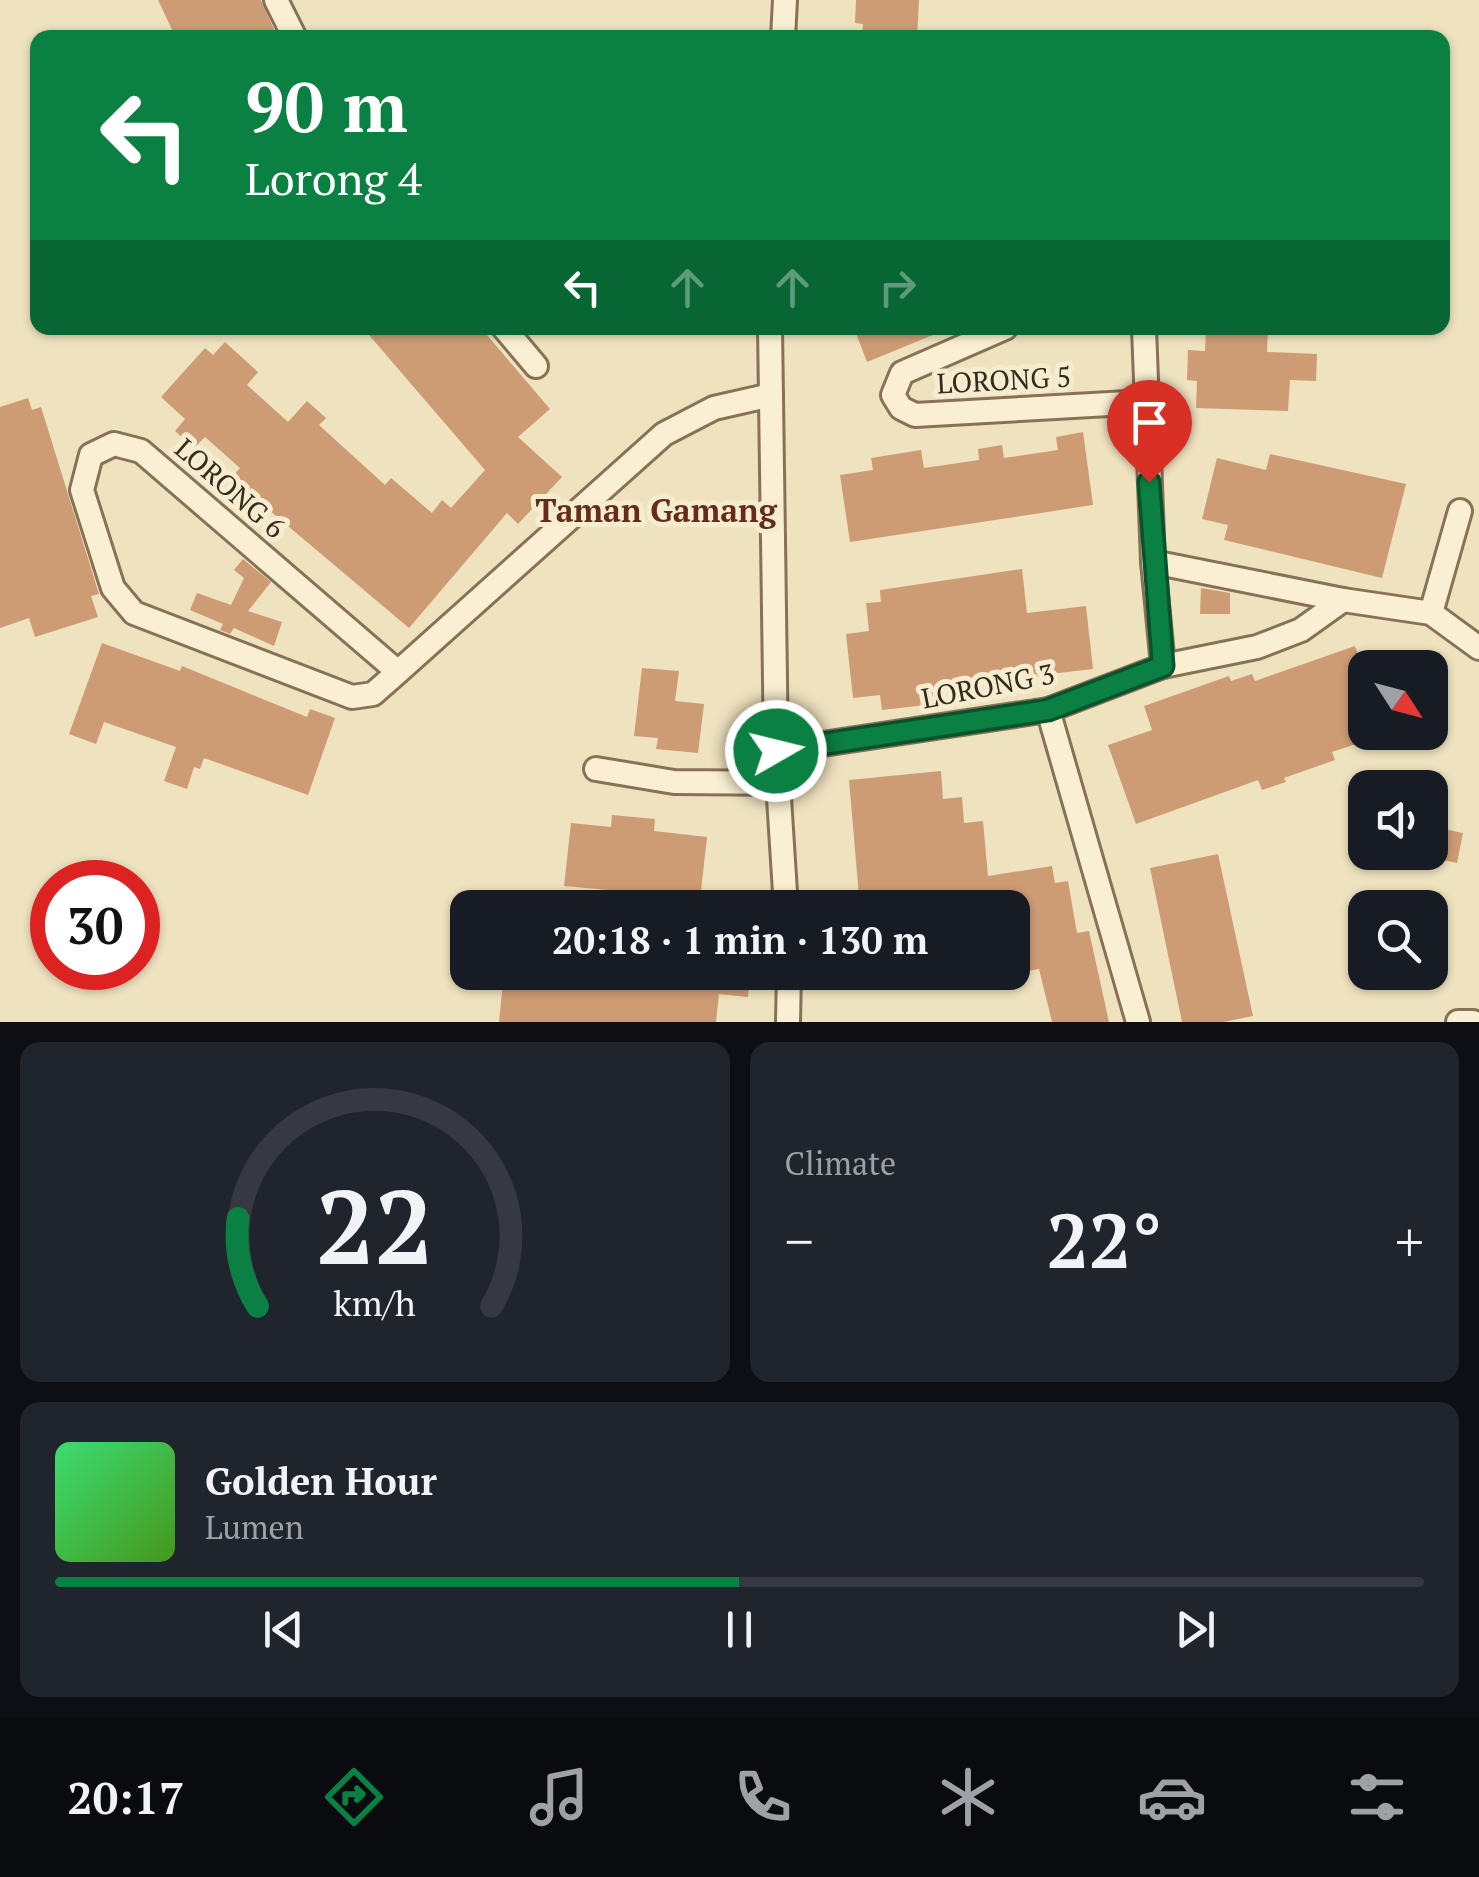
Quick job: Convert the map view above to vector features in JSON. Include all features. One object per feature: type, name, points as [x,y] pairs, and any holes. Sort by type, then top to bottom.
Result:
[{"type":"street","points":[[276,0],[291,30]]},
{"type":"street","points":[[783,30],[785,0]]},
{"type":"street","points":[[510,335],[536,366]]},
{"type":"street","points":[[770,335],[776,751],[785,890]]},
{"type":"street","name":"LORONG 5","points":[[989,335],[902,372],[893,395],[901,408],[915,416],[1145,402]]},
{"type":"street","points":[[1144,335],[1153,562],[1163,666]]},
{"type":"street","name":"LORONG 6","points":[[398,672],[141,451],[114,444],[91,455],[82,490],[113,588],[134,613],[352,697],[372,694],[398,672],[664,434],[714,408],[771,395]]},
{"type":"street","points":[[1431,613],[1460,511]]},
{"type":"street","points":[[1153,562],[1343,600],[1431,613],[1479,648]]},
{"type":"street","name":"LORONG 3","points":[[776,751],[1048,710],[1163,666],[1257,647],[1301,630],[1343,600]]},
{"type":"street","points":[[1048,710],[1138,1022]]},
{"type":"street","points":[[596,769],[674,782],[778,783]]},
{"type":"street","points":[[788,1022],[789,990]]},
{"type":"street","points":[[1458,1022],[1473,1022]]},
{"type":"building","points":[[158,0],[261,0],[274,30],[172,30]]},
{"type":"building","points":[[856,0],[919,0],[917,30],[863,30],[863,24],[855,23]]},
{"type":"building","points":[[369,335],[487,335],[550,409],[518,437],[562,477],[518,524],[507,513],[409,628],[231,478],[240,468],[205,437],[194,448],[175,431],[185,419],[161,397],[205,348],[213,355],[225,342],[258,372],[247,385],[288,422],[307,401],[326,418],[319,425],[385,485],[391,478],[432,513],[442,500],[451,508],[485,470]]},
{"type":"building","points":[[857,335],[933,335],[867,362]]},
{"type":"building","points":[[1206,335],[1268,335],[1267,352],[1317,354],[1316,381],[1290,380],[1288,411],[1196,408],[1197,381],[1187,380],[1188,350],[1205,351]]},
{"type":"building","points":[[28,398],[32,410],[41,407],[99,594],[91,596],[98,617],[35,637],[29,618],[0,628],[0,407]]},
{"type":"building","points":[[1083,432],[1093,505],[850,542],[840,475],[873,470],[871,458],[921,450],[924,468],[979,460],[978,449],[1002,445],[1004,458],[1058,450],[1056,437]]},
{"type":"building","points":[[1270,454],[1406,484],[1382,578],[1224,540],[1228,525],[1202,519],[1217,458],[1266,470]]},
{"type":"building","points":[[243,559],[271,582],[248,611],[282,622],[274,646],[234,628],[230,634],[220,630],[223,624],[190,610],[197,593],[231,605],[244,578],[234,570]]},
{"type":"building","points":[[1022,569],[1027,613],[1086,606],[1093,669],[941,687],[943,703],[882,710],[880,695],[853,698],[846,634],[869,631],[866,603],[881,602],[880,590]]},
{"type":"building","points":[[1201,588],[1230,593],[1230,614],[1200,614]]},
{"type":"building","points":[[102,643],[180,671],[182,666],[307,717],[310,709],[335,718],[308,795],[204,758],[200,769],[194,767],[187,789],[164,781],[176,747],[104,722],[96,744],[69,734]]},
{"type":"building","points":[[1355,646],[1356,650],[1348,650],[1348,747],[1332,752],[1335,760],[1284,778],[1286,782],[1262,790],[1258,780],[1136,824],[1108,745],[1152,730],[1144,706],[1229,676],[1231,681],[1252,674],[1255,681]]},
{"type":"building","points":[[642,668],[679,671],[675,701],[704,704],[698,753],[656,749],[658,738],[634,736]]},
{"type":"building","points":[[941,771],[943,799],[962,797],[964,823],[983,821],[988,876],[1052,866],[1055,883],[1068,881],[1077,933],[1089,931],[1109,1022],[1052,1022],[1039,969],[1030,971],[1030,890],[858,890],[849,780]]},
{"type":"building","points":[[612,815],[655,819],[654,831],[707,837],[701,890],[564,886],[571,823],[611,827]]},
{"type":"building","points":[[1448,830],[1463,833],[1457,863],[1448,861]]},
{"type":"building","points":[[1218,854],[1253,1016],[1224,1022],[1182,1022],[1150,868]]},
{"type":"building","points":[[502,990],[749,990],[748,997],[719,994],[716,1022],[499,1022]]},
{"type":"district","name":"Taman Gamang","points":[[656,511]]},
{"type":"route","points":[[776,751],[1048,710],[1163,666],[1149,482]]}]
